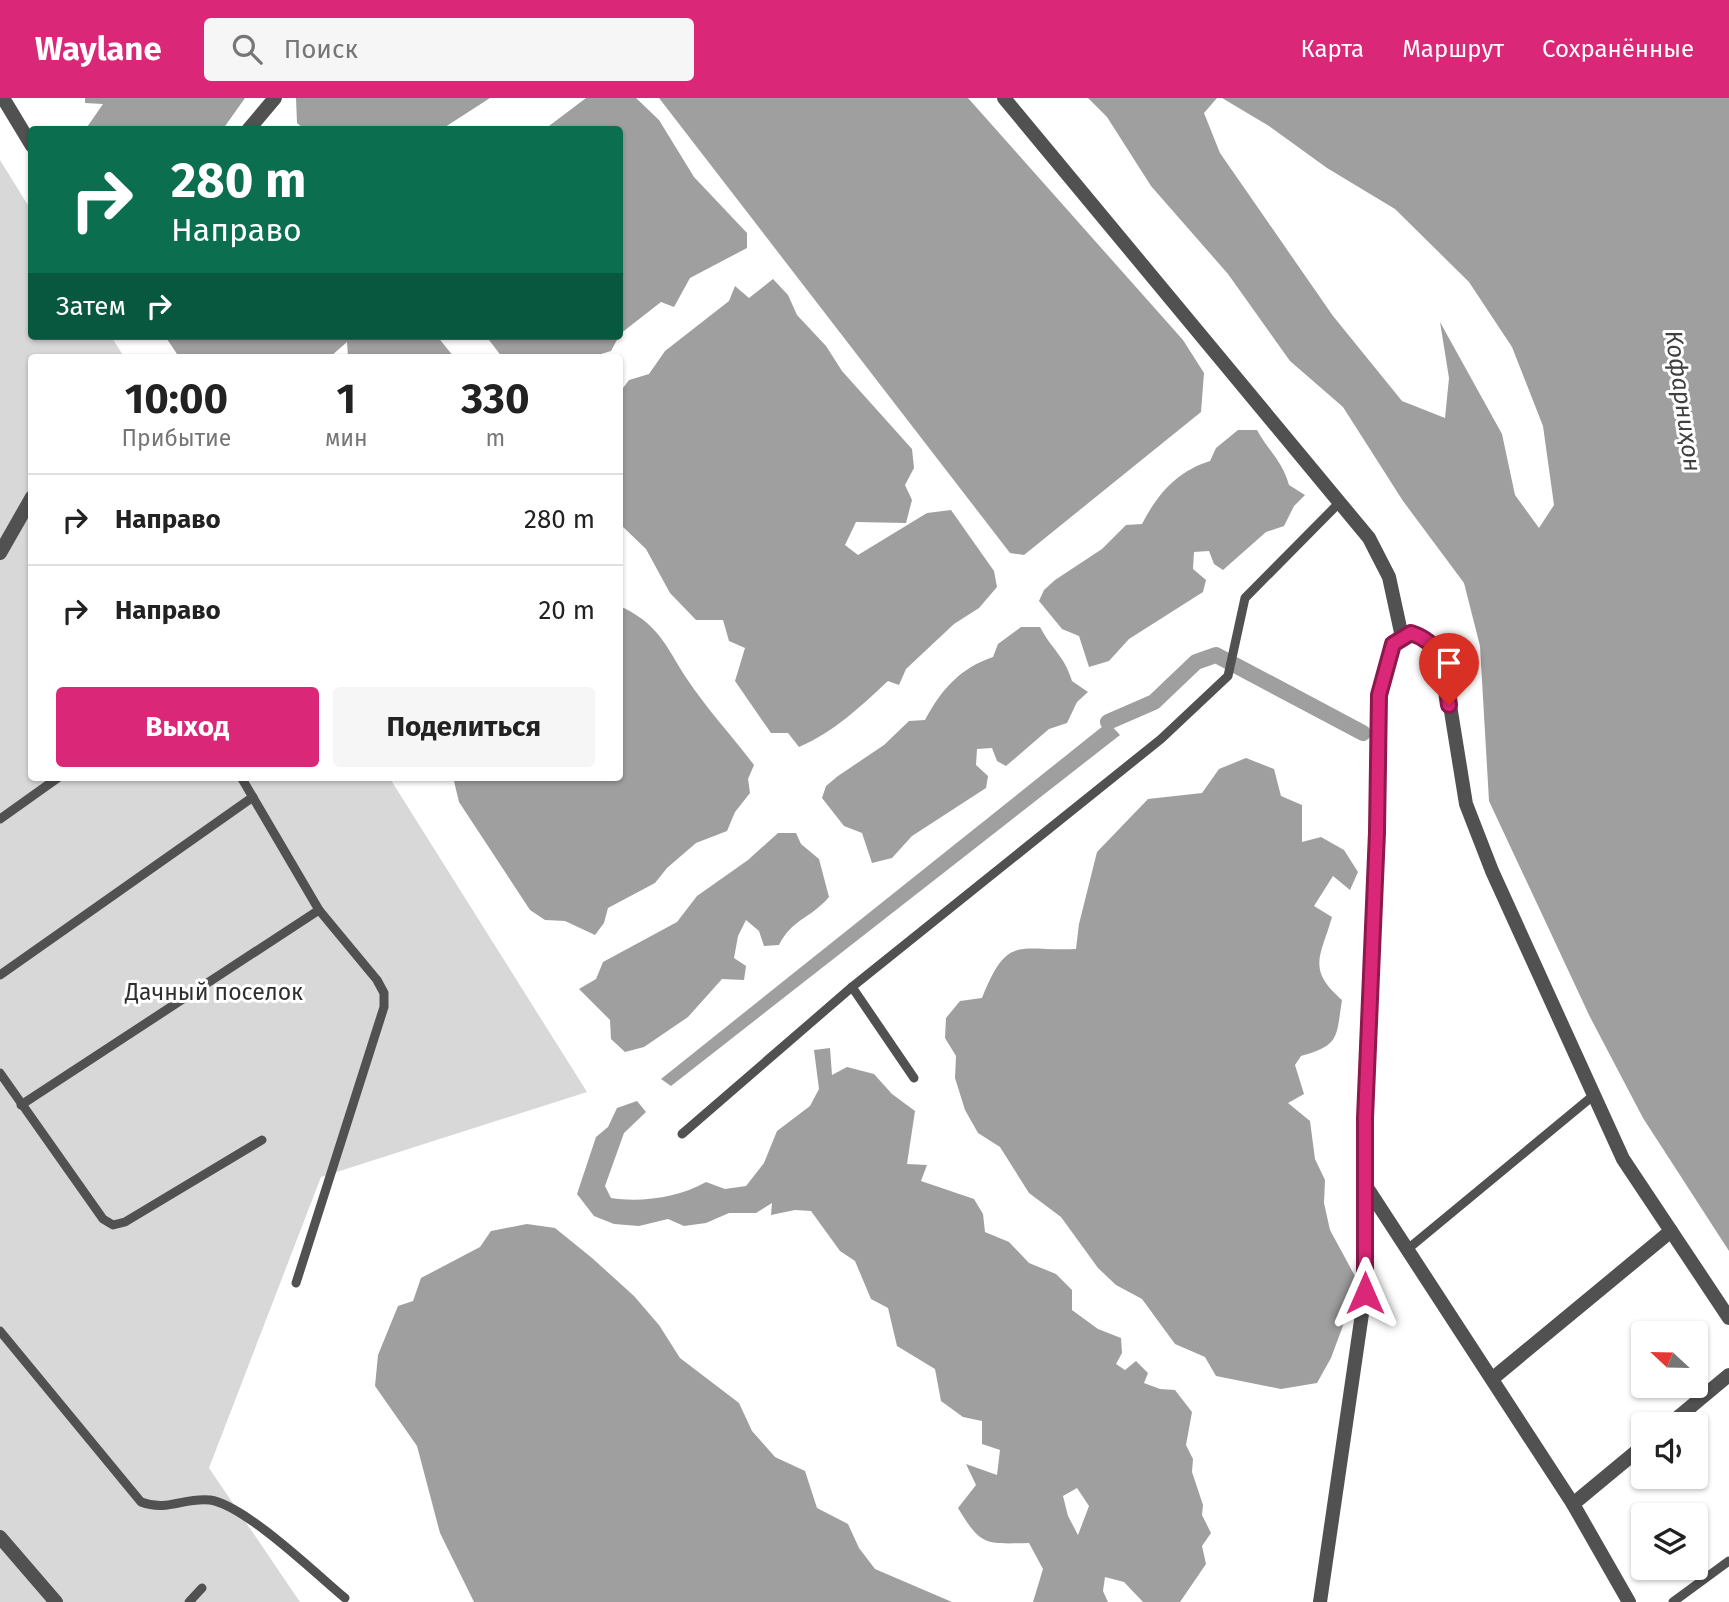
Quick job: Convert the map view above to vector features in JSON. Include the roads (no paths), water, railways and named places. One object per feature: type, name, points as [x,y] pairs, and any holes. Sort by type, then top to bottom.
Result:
[{"type":"street","points":[[3,98],[28,139]]},
{"type":"street","points":[[251,126],[275,98]]},
{"type":"street","points":[[1004,98],[1369,538],[1389,577],[1402,637]]},
{"type":"street","points":[[0,553],[28,505]]},
{"type":"street","points":[[1320,1602],[1365,1293],[1365,1186],[1379,695],[1393,644],[1402,637],[1411,633],[1431,642],[1443,662],[1466,804],[1492,871],[1622,1159],[1729,1318]]},
{"type":"street","points":[[1365,1186],[1409,1248],[1573,1504],[1629,1602]]},
{"type":"street","points":[[1492,1379],[1671,1231]]},
{"type":"street","points":[[1684,1412],[1729,1375]]},
{"type":"street","points":[[1573,1504],[1631,1456]]},
{"type":"street","points":[[0,1536],[56,1602]]},
{"type":"lane","points":[[682,1133],[852,987],[1161,739],[1228,676],[1245,598],[1340,502]]},
{"type":"lane","points":[[0,819],[52,781]]},
{"type":"lane","points":[[243,781],[319,910],[377,980],[384,993],[384,1007],[296,1283]]},
{"type":"lane","points":[[0,975],[253,797]]},
{"type":"lane","points":[[21,1105],[319,910]]},
{"type":"lane","points":[[852,987],[914,1078]]},
{"type":"lane","points":[[0,1073],[103,1219],[113,1225],[125,1222],[262,1140]]},
{"type":"lane","points":[[1409,1248],[1594,1095]]},
{"type":"lane","points":[[0,1331],[141,1502],[156,1507],[209,1500],[232,1508],[345,1598]]},
{"type":"lane","points":[[1674,1602],[1729,1561]]},
{"type":"lane","points":[[190,1602],[202,1588]]},
{"type":"water","points":[[85,98],[245,98],[225,126],[88,126],[103,104],[85,103]]},
{"type":"water","points":[[296,98],[490,98],[447,126],[300,126],[297,123]]},
{"type":"water","points":[[586,98],[636,98],[659,120],[694,177],[747,233],[747,248],[690,278],[674,307],[661,302],[623,332],[623,126],[549,126]]},
{"type":"water","points":[[659,98],[968,98],[1183,340],[1204,373],[1201,412],[1024,555],[1010,553]]},
{"type":"water","name":"Кофарниҳон","points":[[1088,98],[1217,98],[1204,113],[1220,153],[1333,316],[1402,401],[1445,418],[1449,378],[1440,322],[1502,434],[1515,495],[1539,528],[1554,505],[1543,426],[1512,347],[1469,282],[1395,209],[1327,168],[1269,126],[1222,98],[1729,98],[1729,1251],[1643,1118],[1590,1017],[1489,801],[1480,646],[1464,583],[1403,501],[1343,407],[1290,361],[1228,274],[1151,186],[1107,117]]},
{"type":"water","points":[[773,279],[788,295],[797,315],[826,346],[842,371],[912,449],[914,468],[905,485],[912,500],[906,523],[856,522],[845,545],[858,555],[927,513],[951,510],[994,571],[997,587],[979,608],[954,624],[906,669],[899,685],[888,681],[835,726],[799,747],[788,733],[771,733],[735,681],[745,648],[729,641],[723,620],[696,620],[670,593],[646,549],[623,527],[623,388],[629,380],[649,374],[665,351],[729,301],[735,286],[749,298]]},
{"type":"water","points":[[168,340],[440,340],[452,354],[348,354],[347,342],[333,354],[177,354]]},
{"type":"water","points":[[489,340],[617,340],[611,351],[601,354],[500,354]]},
{"type":"water","points":[[1238,430],[1257,430],[1279,462],[1289,485],[1305,495],[1294,506],[1284,526],[1266,532],[1223,570],[1214,564],[1209,551],[1194,552],[1193,569],[1206,580],[1203,592],[1129,639],[1109,661],[1089,667],[1079,636],[1062,629],[1039,601],[1044,590],[1102,549],[1126,525],[1142,524],[1155,502],[1170,485],[1188,471],[1210,461],[1216,448]]},
{"type":"water","points":[[623,608],[655,630],[695,690],[754,765],[748,779],[750,793],[735,812],[727,831],[696,843],[667,868],[655,883],[608,908],[604,923],[595,935],[565,921],[545,920],[530,910],[459,802],[454,781],[623,781]]},
{"type":"water","points":[[1021,627],[1040,627],[1065,665],[1072,681],[1088,692],[1077,702],[1067,723],[1049,729],[1006,766],[997,761],[992,748],[977,749],[976,765],[988,776],[986,788],[912,836],[892,858],[872,863],[862,833],[844,826],[822,798],[826,786],[884,745],[909,721],[925,720],[953,681],[971,667],[993,657],[998,644]]},
{"type":"water","points":[[1108,722],[1120,735],[671,1086],[661,1079]]},
{"type":"water","points":[[1246,758],[1274,769],[1281,796],[1302,805],[1302,842],[1321,837],[1344,850],[1358,872],[1350,890],[1333,876],[1314,906],[1332,917],[1319,962],[1324,979],[1342,1000],[1339,1023],[1330,1043],[1301,1056],[1295,1065],[1304,1094],[1288,1103],[1310,1121],[1315,1159],[1325,1180],[1324,1203],[1330,1230],[1356,1278],[1351,1304],[1331,1358],[1317,1383],[1281,1389],[1216,1376],[1205,1357],[1175,1344],[1142,1299],[1116,1285],[1098,1268],[1061,1217],[1029,1193],[1000,1147],[978,1133],[965,1110],[955,1078],[956,1056],[945,1038],[946,1018],[960,1001],[982,998],[991,977],[1008,955],[1017,950],[1028,949],[1076,949],[1079,924],[1097,852],[1148,799],[1202,793],[1219,769]]},
{"type":"water","points":[[778,833],[796,833],[801,844],[819,859],[829,897],[796,924],[779,945],[764,946],[759,931],[746,920],[738,936],[734,958],[746,966],[744,980],[722,979],[688,1017],[644,1047],[625,1052],[611,1039],[610,1020],[579,989],[596,979],[603,962],[677,922],[697,896],[748,860]]},
{"type":"water","points":[[830,1048],[832,1075],[847,1067],[874,1074],[892,1094],[915,1111],[907,1164],[927,1165],[921,1181],[974,1199],[983,1214],[985,1232],[1009,1242],[1029,1263],[1056,1274],[1072,1290],[1072,1310],[1098,1329],[1121,1338],[1122,1353],[1116,1364],[1125,1370],[1136,1361],[1148,1373],[1144,1383],[1160,1389],[1175,1390],[1192,1412],[1186,1445],[1193,1459],[1192,1472],[1203,1505],[1202,1515],[1211,1533],[1202,1546],[1206,1564],[1180,1602],[1143,1602],[1124,1582],[1105,1577],[1103,1591],[1108,1602],[1033,1602],[1043,1569],[1029,1543],[986,1540],[973,1530],[958,1508],[976,1485],[966,1464],[997,1475],[1000,1450],[982,1444],[982,1421],[963,1417],[941,1401],[935,1369],[897,1346],[888,1308],[871,1299],[855,1261],[840,1251],[811,1211],[795,1210],[771,1215],[772,1203],[756,1213],[729,1213],[706,1223],[684,1226],[668,1219],[639,1226],[614,1224],[594,1216],[577,1194],[596,1137],[608,1127],[617,1108],[637,1101],[646,1112],[624,1133],[605,1186],[611,1198],[660,1198],[684,1192],[706,1182],[725,1189],[746,1186],[764,1163],[777,1131],[810,1106],[819,1089],[814,1050]],"holes":[[[1077,1488],[1089,1506],[1078,1535],[1068,1516],[1063,1496]]]},
{"type":"water","points":[[527,1224],[555,1228],[634,1296],[659,1325],[680,1358],[739,1403],[752,1431],[775,1457],[805,1471],[817,1508],[848,1524],[859,1548],[875,1569],[952,1602],[474,1602],[440,1533],[417,1446],[375,1386],[378,1355],[398,1306],[413,1301],[421,1278],[480,1247],[491,1231]]},
{"type":"waterway","points":[[1108,722],[1154,702],[1196,662],[1216,655],[1363,733]]},
{"type":"park label","name":"Дачный поселок","points":[[214,992]]}]
